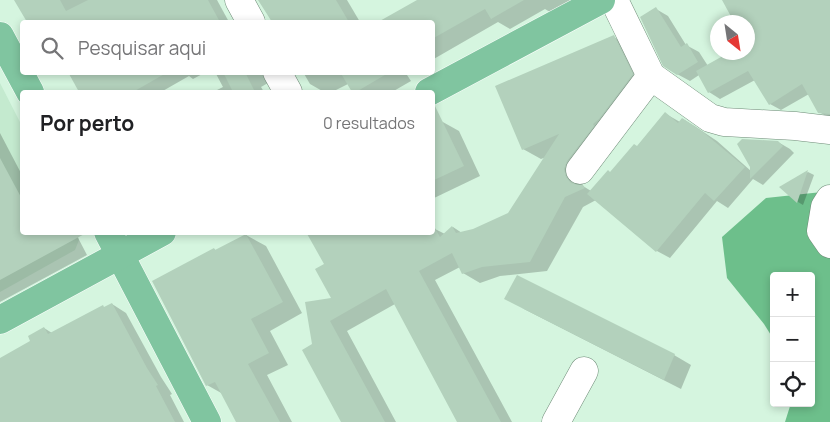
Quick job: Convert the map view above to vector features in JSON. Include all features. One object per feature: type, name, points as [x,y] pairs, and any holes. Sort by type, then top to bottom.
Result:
[{"type":"main road","points":[[433,90],[602,0]]},
{"type":"main road","points":[[0,36],[20,73]]},
{"type":"main road","points":[[21,75],[29,90]]},
{"type":"main road","points":[[0,320],[113,244],[150,235]]},
{"type":"main road","points":[[113,244],[207,422]]},
{"type":"street","points":[[239,0],[250,20]]},
{"type":"street","points":[[614,0],[651,76],[710,118],[724,122],[830,130]]},
{"type":"street","points":[[279,75],[287,90]]},
{"type":"street","points":[[580,170],[651,76]]},
{"type":"street","points":[[830,199],[825,207],[821,231],[830,244]]},
{"type":"street","points":[[556,422],[584,371]]},
{"type":"shaded area","points":[[0,83],[20,122],[20,235],[78,235],[79,240],[75,250],[0,292]]},
{"type":"green space","points":[[822,192],[830,197],[830,422],[785,422],[790,407],[815,407],[815,272],[770,272],[770,334],[727,278],[722,237],[766,198]]},
{"type":"building","points":[[14,0],[60,0],[66,11],[88,0],[208,0],[219,20],[26,20]]},
{"type":"building","points":[[258,0],[336,0],[348,20],[271,20]]},
{"type":"building","points":[[417,0],[524,0],[491,19],[485,9],[435,37],[435,20],[382,20]]},
{"type":"building","points":[[722,0],[830,0],[830,114],[818,113],[802,84],[769,105],[748,71],[708,93],[696,71],[716,60],[755,60],[755,15],[730,15]]},
{"type":"building","points":[[656,7],[681,47],[687,43],[698,62],[677,75],[663,66],[640,17]]},
{"type":"building","points":[[614,35],[633,74],[599,119],[593,124],[594,126],[567,161],[564,169],[566,177],[571,183],[583,185],[585,188],[565,197],[530,262],[482,267],[462,274],[452,253],[419,271],[501,422],[457,422],[386,289],[330,321],[385,422],[341,422],[302,350],[312,344],[305,302],[331,298],[315,269],[324,264],[308,235],[435,235],[435,228],[440,237],[452,226],[456,233],[473,229],[508,213],[559,134],[522,150],[495,86]]},
{"type":"building","points":[[70,75],[163,75],[136,90],[78,90]]},
{"type":"building","points":[[224,75],[246,75],[254,90],[232,90]]},
{"type":"building","points":[[342,75],[385,75],[359,90],[351,90]]},
{"type":"building","points":[[435,106],[464,166],[435,180]]},
{"type":"building","points":[[665,112],[678,123],[682,118],[703,132],[745,167],[714,201],[705,193],[656,252],[587,194],[608,170],[610,172],[634,144],[637,146]]},
{"type":"building","points":[[742,139],[778,141],[783,146],[750,179],[750,167],[737,144]]},
{"type":"building","points":[[0,158],[20,195],[20,235],[82,235],[0,280]]},
{"type":"building","points":[[808,170],[797,203],[779,187]]},
{"type":"building","points":[[247,235],[283,302],[251,319],[269,353],[248,364],[280,422],[236,422],[215,382],[206,386],[152,281],[214,248],[215,250]]},
{"type":"building","points":[[517,275],[675,354],[664,380],[504,299]]},
{"type":"building","points":[[112,303],[158,385],[156,386],[175,422],[0,422],[0,358],[30,341],[28,336],[44,327],[48,334],[103,305],[104,307]]}]
